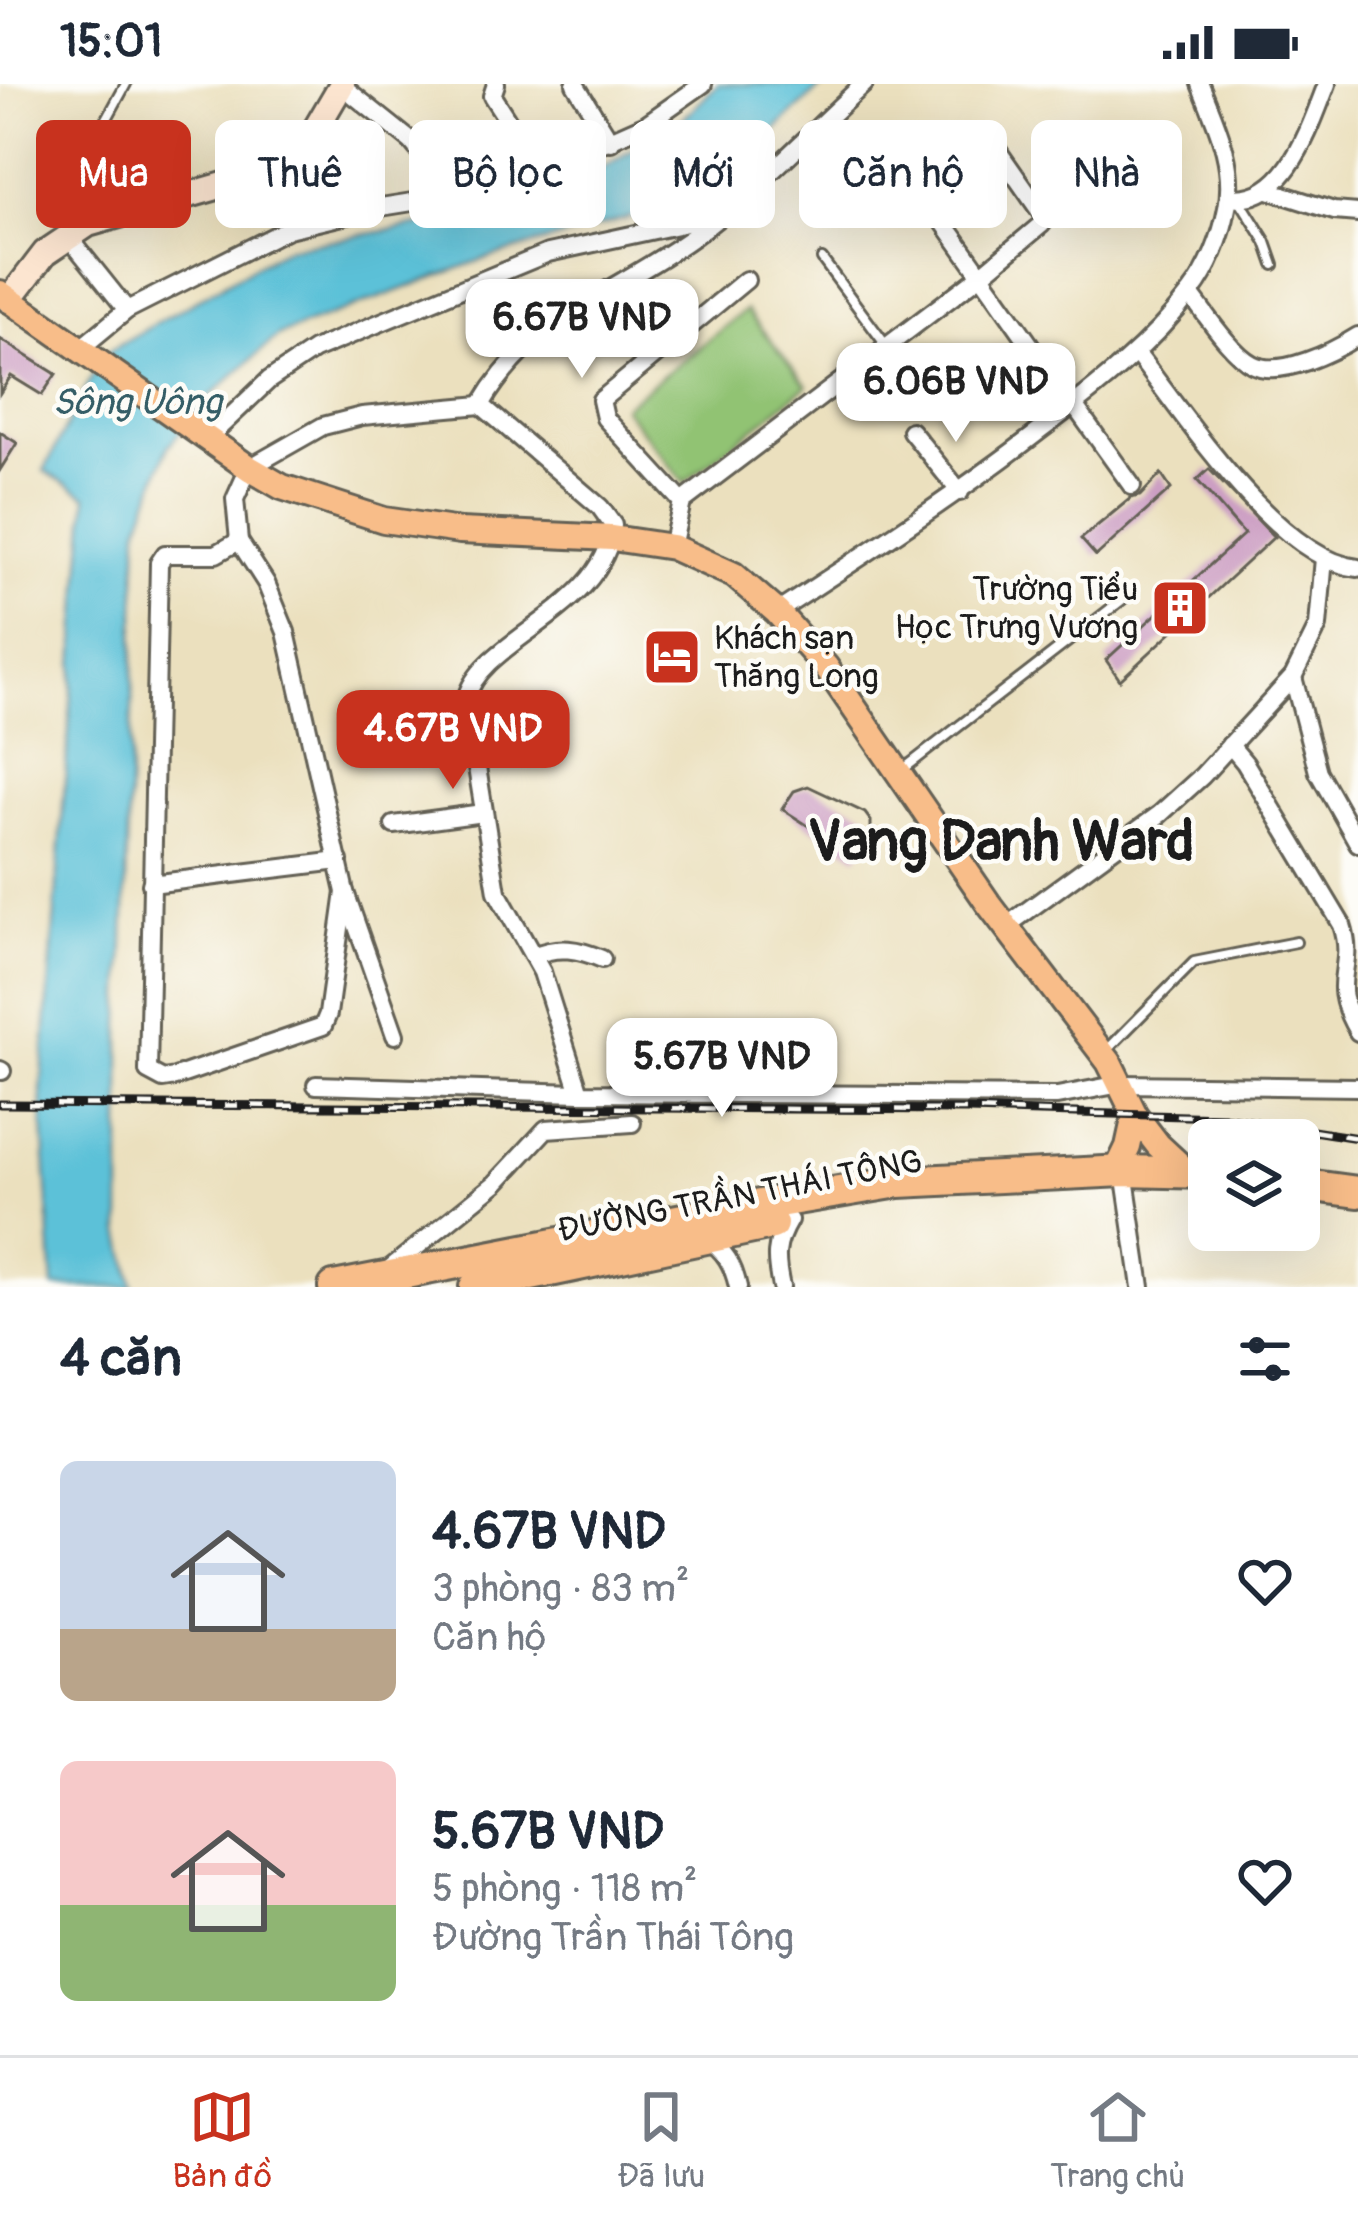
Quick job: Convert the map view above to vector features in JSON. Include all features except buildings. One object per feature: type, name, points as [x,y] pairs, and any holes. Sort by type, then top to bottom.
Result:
[{"type":"highway","name":"ĐƯỜNG TRẦN THÁI TÔNG","points":[[334,1287],[899,1182],[1188,1172]]},
{"type":"highway","name":"ĐƯỜNG TRẦN THÁI TÔNG","points":[[475,1287],[789,1220],[1020,1178]]},
{"type":"highway","points":[[1320,1187],[1358,1192]]},
{"type":"main road","points":[[5,297],[282,488],[384,520],[460,531],[612,538],[672,547],[734,575],[826,667],[1005,927],[1103,1055],[1135,1114],[1158,1145],[1188,1166]]},
{"type":"main road","points":[[1120,1171],[1135,1114]]},
{"type":"street","points":[[318,120],[342,84],[409,139]]},
{"type":"street","points":[[496,84],[492,96],[507,120]]},
{"type":"street","points":[[575,84],[611,142]]},
{"type":"street","points":[[606,144],[703,84]]},
{"type":"street","points":[[775,164],[864,84]]},
{"type":"street","points":[[777,613],[960,492],[1074,405],[1136,353],[1190,294],[1234,197],[1223,142],[1200,84]]},
{"type":"street","points":[[1234,197],[1253,198],[1268,190],[1302,143],[1327,84]]},
{"type":"street","points":[[672,547],[682,502],[981,275],[1043,220],[989,138],[982,136],[926,199],[981,275],[1043,363]]},
{"type":"street","points":[[5,297],[45,253],[88,224],[215,188]]},
{"type":"street","points":[[1268,190],[1334,212],[1358,213]]},
{"type":"street","points":[[92,355],[128,310],[293,228]]},
{"type":"street","points":[[203,434],[314,350],[548,253],[665,228]]},
{"type":"street","points":[[481,405],[502,368],[568,313],[703,228]]},
{"type":"street","points":[[68,235],[128,310]]},
{"type":"street","points":[[682,502],[605,418],[601,400],[746,280]]},
{"type":"street","points":[[1190,294],[1236,350],[1257,366],[1317,359],[1358,337]]},
{"type":"street","points":[[1136,353],[1253,500],[1324,558],[1358,568]]},
{"type":"street","points":[[395,1035],[345,892],[286,632],[266,583],[239,541],[235,499],[249,468],[305,434],[341,420],[481,405],[600,507],[613,525],[612,538],[575,595],[478,674],[470,686],[466,712],[497,892],[549,991],[580,1093]]},
{"type":"street","points":[[1074,405],[1132,486]]},
{"type":"street","points":[[911,431],[960,492]]},
{"type":"street","points":[[239,541],[216,554],[165,554],[159,563],[148,1071],[163,1079],[323,1026],[345,892]]},
{"type":"street","points":[[1005,927],[1160,814],[1293,677],[1318,626],[1324,558]]},
{"type":"street","points":[[1293,677],[1318,772],[1358,843]]},
{"type":"street","points":[[1230,745],[1342,925],[1347,952],[1340,991],[1358,1032]]},
{"type":"street","points":[[394,825],[483,813]]},
{"type":"street","points":[[151,884],[339,861]]},
{"type":"street","points":[[533,956],[562,949],[602,959]]},
{"type":"street","points":[[316,1084],[580,1093],[1058,1096],[1121,1084],[1358,1087]]},
{"type":"street","points":[[380,1276],[496,1183],[546,1130],[632,1123]]},
{"type":"street","points":[[1120,1171],[1141,1287]]},
{"type":"street","points":[[781,1287],[774,1256],[789,1220]]},
{"type":"street","points":[[705,1237],[722,1249],[734,1268],[738,1287]]},
{"type":"lane","points":[[106,120],[126,84]]},
{"type":"lane","points":[[1234,197],[1266,242],[1274,265]]},
{"type":"lane","points":[[822,259],[886,345]]},
{"type":"lane","points":[[897,774],[1127,596]]},
{"type":"lane","points":[[1103,1055],[1193,962],[1296,942]]},
{"type":"green space","points":[[746,310],[807,386],[684,483],[623,407]]},
{"type":"water","name":"Sông Uông","points":[[718,84],[824,84],[775,130],[775,120],[683,119]]},
{"type":"water","name":"Sông Uông","points":[[630,151],[630,217],[606,224],[606,166]]},
{"type":"water","name":"Sông Uông","points":[[409,227],[593,228],[481,260],[279,335],[208,398],[168,446],[138,531],[121,1027],[121,1231],[133,1287],[53,1287],[41,1091],[87,496],[44,471],[110,350],[287,248]]},
{"type":"railway","points":[[0,1104],[968,1110],[1223,1117],[1358,1138]]},
{"type":"place","name":"Trường Tiểu Học Trưng Vương","points":[[1180,608]]},
{"type":"place","name":"Khách sạn Thăng Long","points":[[672,657]]},
{"type":"district","name":"Vang Danh Ward","points":[[1001,842]]}]
